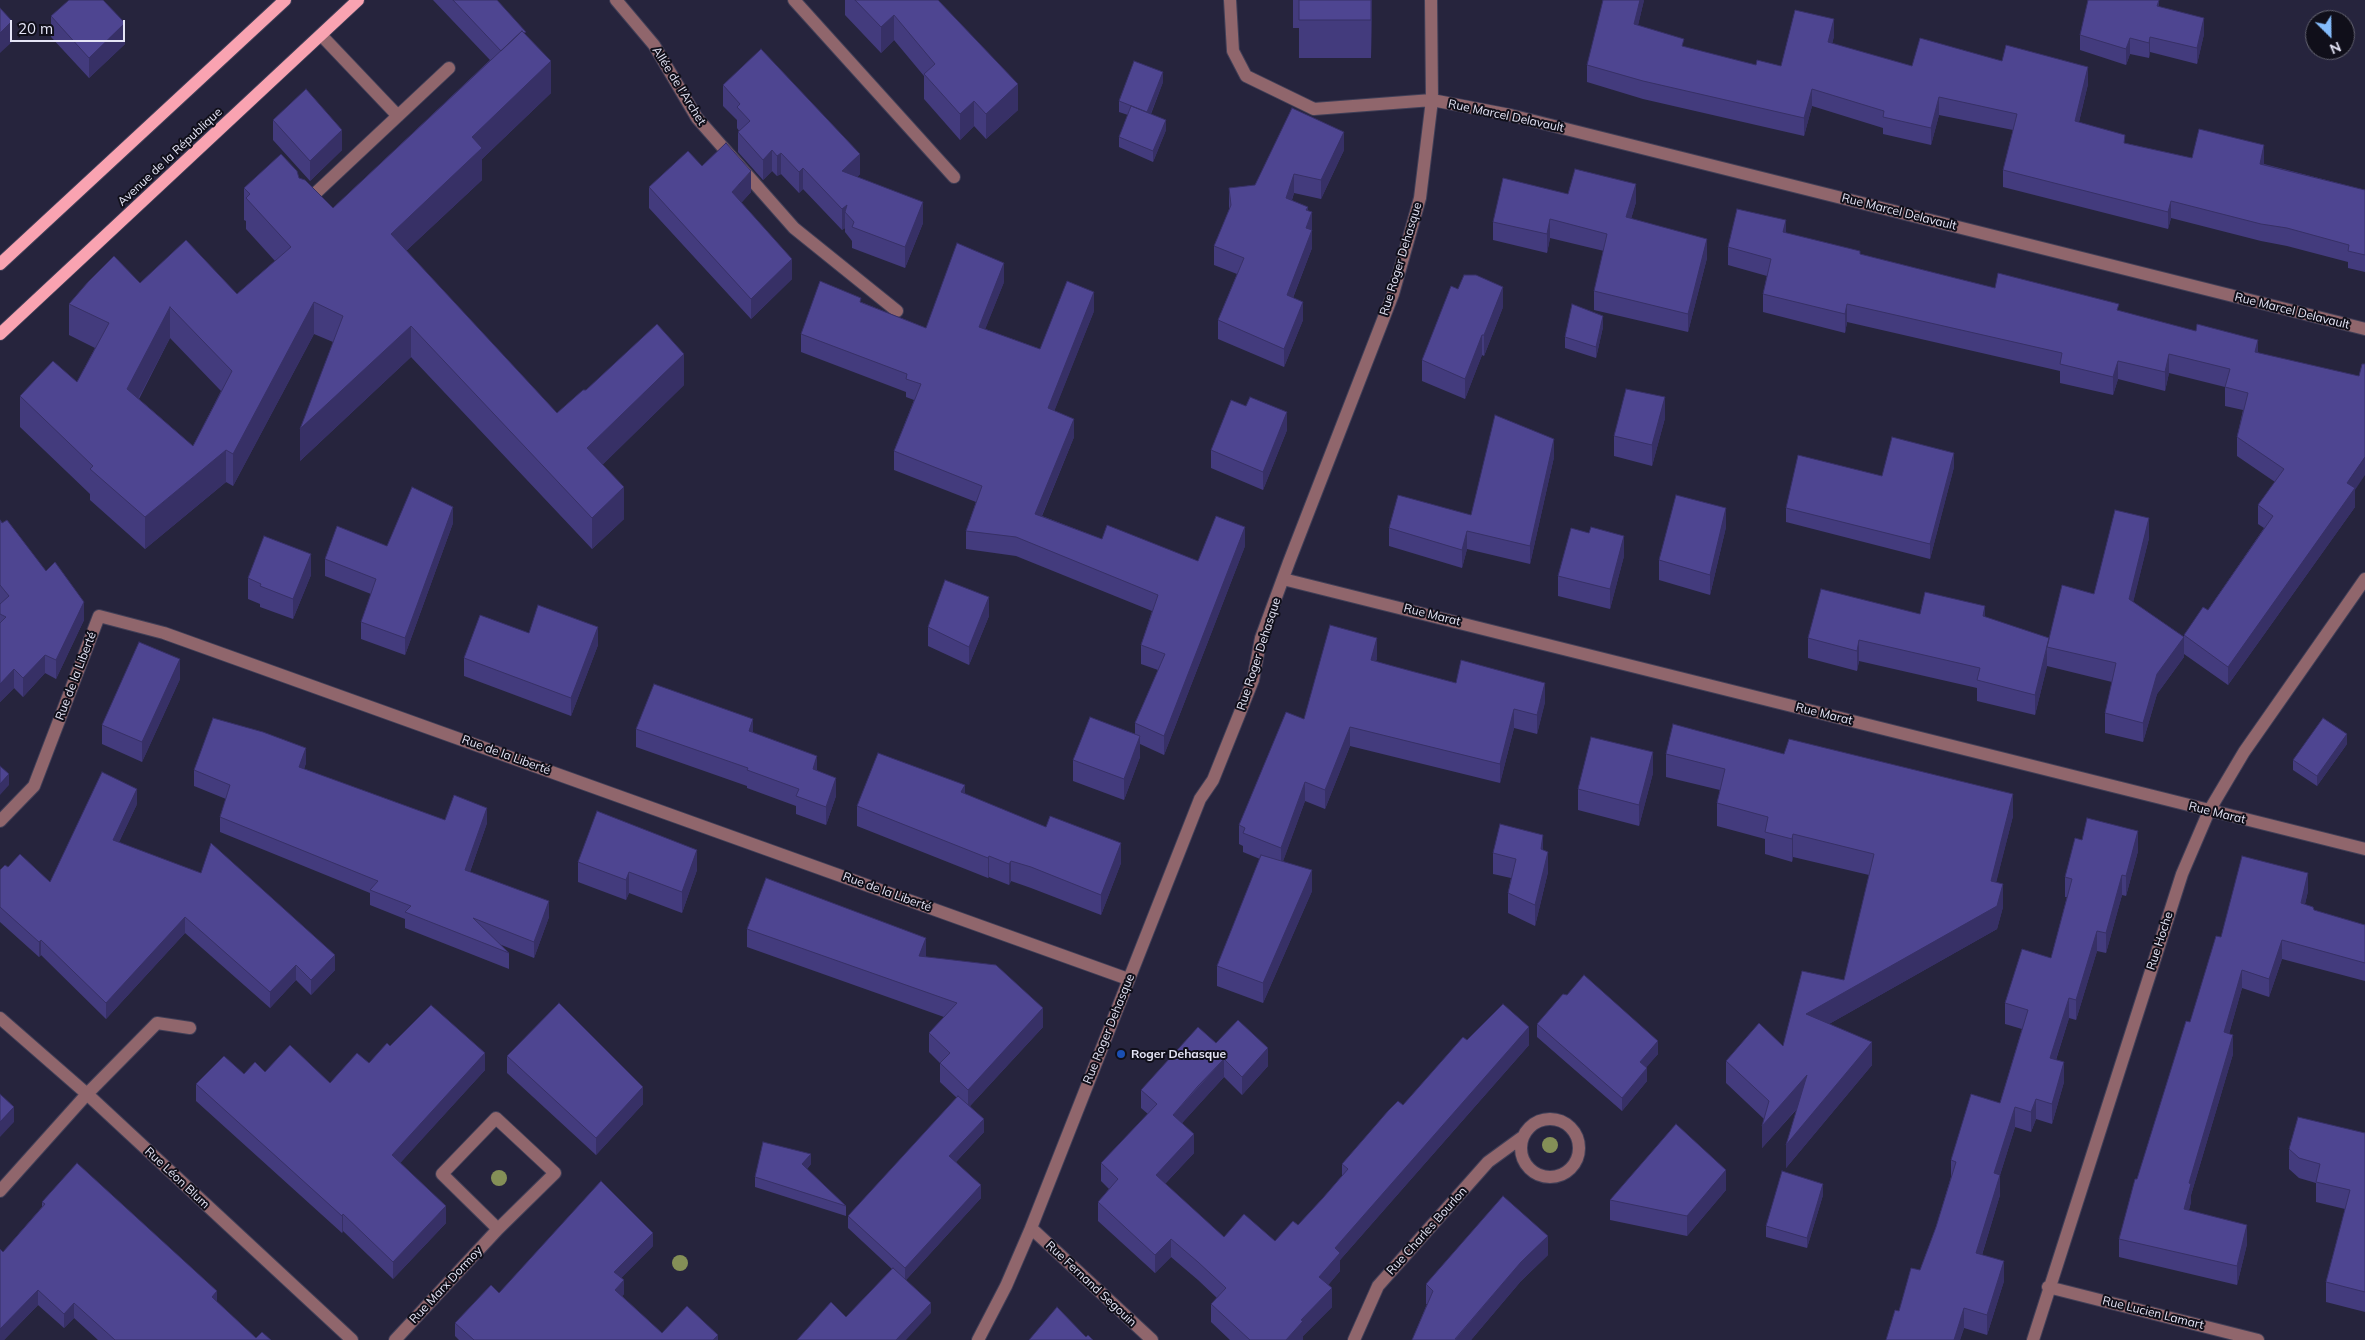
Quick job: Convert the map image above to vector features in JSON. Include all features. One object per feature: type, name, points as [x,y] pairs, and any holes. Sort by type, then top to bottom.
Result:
[{"type":"main road","points":[[0,264],[284,0]]},
{"type":"main road","name":"Avenue de la République","points":[[0,334],[358,0]]},
{"type":"street","name":"Allée de l'Archet","points":[[616,0],[654,45],[697,118],[794,228],[897,311]]},
{"type":"street","points":[[794,0],[954,177]]},
{"type":"street","name":"Rue Marcel Delavault","points":[[1230,0],[1233,51],[1246,76],[1314,109],[1432,100],[1510,115],[2365,329]]},
{"type":"street","name":"Rue Roger Dehasque","points":[[978,1340],[1006,1286],[1200,799],[1213,780],[1253,680],[1261,638],[1393,294],[1420,198],[1432,100],[1431,0]]},
{"type":"street","points":[[321,35],[398,116]]},
{"type":"street","points":[[305,203],[449,68]]},
{"type":"street","name":"Rue Marat","points":[[1284,579],[2365,850]]},
{"type":"street","name":"Rue Hoche","points":[[2033,1340],[2048,1287],[2182,874],[2209,811],[2244,752],[2365,579]]},
{"type":"street","name":"Rue de la Liberté","points":[[0,821],[34,786],[99,616],[164,633],[1128,979]]},
{"type":"street","name":"Rue Léon Blum","points":[[0,1018],[87,1094],[352,1340]]},
{"type":"street","points":[[0,1191],[87,1094],[157,1023],[190,1028]]},
{"type":"street","name":"Rue Marx Dormoy","points":[[395,1340],[498,1229],[554,1173],[496,1118],[442,1174],[498,1229]]},
{"type":"street","points":[[1546,1118],[1562,1120],[1574,1130],[1580,1146],[1576,1161],[1566,1173],[1554,1178],[1542,1176],[1531,1171],[1524,1162],[1520,1150],[1522,1138],[1531,1125],[1546,1118]]},
{"type":"street","name":"Rue Charles Bourlon","points":[[1354,1340],[1378,1286],[1488,1162],[1522,1138]]},
{"type":"street","name":"Rue Fernand Segouin","points":[[1030,1228],[1152,1340]]},
{"type":"street","name":"Rue Lucien Lamart","points":[[2048,1287],[2258,1340]]},
{"type":"building","points":[[69,0],[103,0],[125,23],[89,58],[51,16]]},
{"type":"building","points":[[453,0],[497,0],[526,32],[522,31],[501,51]]},
{"type":"building","points":[[855,0],[938,0],[1018,84],[986,114],[974,101],[960,114],[924,74],[935,64],[894,15],[881,27]]},
{"type":"building","points":[[1299,0],[1371,0],[1371,20],[1299,20]]},
{"type":"building","points":[[1603,0],[1640,0],[1634,24],[1684,39],[1682,46],[1756,65],[1757,60],[1781,66],[1795,10],[1834,19],[1828,42],[1912,66],[1920,38],[2002,61],[2006,45],[2088,67],[2075,121],[2125,135],[2124,143],[2192,158],[2199,129],[2264,145],[2260,164],[2365,190],[2365,255],[2348,251],[2349,245],[2287,228],[2261,224],[2171,201],[2168,212],[2003,170],[2017,114],[1939,97],[1931,128],[1883,117],[1884,111],[1812,89],[1804,118],[1643,81],[1587,65]]},
{"type":"building","points":[[2088,0],[2159,0],[2157,6],[2204,18],[2197,48],[2150,37],[2149,43],[2130,38],[2126,49],[2080,35]]},
{"type":"building","points":[[0,8],[12,21],[0,33]]},
{"type":"building","points":[[522,31],[551,61],[472,137],[482,148],[391,234],[557,413],[583,390],[586,390],[657,324],[684,354],[587,448],[624,487],[592,518],[411,326],[300,429],[343,316],[314,302],[233,454],[226,450],[145,517],[90,469],[93,466],[20,396],[53,361],[77,382],[109,323],[69,304],[114,256],[140,283],[186,240],[237,294],[291,247],[246,198],[250,194],[244,188],[281,154],[297,171],[299,178],[305,180],[333,208]],"holes":[[[170,307],[232,371],[193,446],[127,389]]]},
{"type":"building","points":[[761,49],[860,154],[842,171],[923,202],[905,247],[852,227],[854,222],[845,212],[847,205],[842,209],[803,168],[799,172],[781,153],[777,156],[772,150],[763,160],[738,132],[750,121],[737,107],[740,104],[723,85]]},
{"type":"building","points":[[1134,61],[1163,72],[1147,112],[1119,101]]},
{"type":"building","points":[[306,89],[342,130],[310,161],[273,120]]},
{"type":"building","points":[[1131,106],[1166,120],[1153,151],[1119,137]]},
{"type":"building","points":[[1292,108],[1344,132],[1321,180],[1294,174],[1286,198],[1308,207],[1306,210],[1312,212],[1306,228],[1312,230],[1287,295],[1303,302],[1284,349],[1218,320],[1244,258],[1214,246],[1231,205],[1229,188],[1255,185]]},
{"type":"building","points":[[726,143],[751,171],[732,192],[792,259],[751,299],[649,187],[688,151],[702,166]]},
{"type":"building","points":[[1575,169],[1636,184],[1626,217],[1707,239],[1688,314],[1594,291],[1607,234],[1550,219],[1547,234],[1493,222],[1503,178],[1568,194]]},
{"type":"building","points":[[1737,209],[1786,220],[1783,232],[1860,251],[1860,254],[1995,288],[1998,273],[2119,304],[2117,310],[2196,331],[2197,324],[2258,340],[2255,352],[2359,376],[2362,364],[2365,364],[2365,457],[2347,483],[2355,488],[2228,667],[2184,635],[2203,607],[2208,610],[2273,516],[2258,505],[2284,469],[2237,437],[2248,393],[2225,387],[2230,369],[2169,354],[2165,372],[2118,361],[2113,377],[2060,364],[2062,353],[1847,304],[1845,314],[1763,294],[1771,259],[1728,247]]},
{"type":"building","points":[[957,243],[1004,263],[979,327],[1040,349],[1067,281],[1094,292],[1048,408],[1074,419],[1035,514],[1102,539],[1107,525],[1198,561],[1216,516],[1245,527],[1164,736],[1135,723],[1165,654],[1141,645],[1158,595],[1016,537],[966,531],[982,486],[894,451],[921,384],[906,379],[907,374],[801,334],[820,281],[861,298],[860,302],[926,328]]},
{"type":"building","points":[[1464,275],[1476,275],[1503,287],[1465,379],[1422,360],[1451,286],[1458,289]]},
{"type":"building","points":[[1572,304],[1603,316],[1596,347],[1565,337]]},
{"type":"building","points":[[1626,389],[1665,397],[1652,445],[1614,436]]},
{"type":"building","points":[[1250,397],[1287,412],[1263,472],[1211,450],[1231,400],[1246,406]]},
{"type":"building","points":[[1495,415],[1554,439],[1530,546],[1467,531],[1462,550],[1389,528],[1398,495],[1471,515]]},
{"type":"building","points":[[1892,437],[1954,453],[1930,544],[1786,508],[1798,455],[1882,476]]},
{"type":"building","points":[[412,487],[453,507],[405,638],[361,622],[376,579],[325,559],[337,526],[387,546]]},
{"type":"building","points":[[1676,495],[1726,508],[1710,575],[1659,560]]},
{"type":"building","points":[[2115,510],[2149,518],[2129,599],[2184,637],[2157,674],[2143,723],[2105,713],[2116,663],[2047,647],[2062,585],[2094,594]]},
{"type":"building","points":[[0,520],[2,523],[7,520],[46,571],[55,562],[84,602],[56,660],[45,655],[23,678],[14,669],[0,684],[0,623],[6,617],[0,614],[0,604],[9,596],[0,585]]},
{"type":"building","points":[[1591,527],[1624,536],[1610,589],[1558,576],[1571,528],[1589,533]]},
{"type":"building","points":[[264,536],[311,554],[293,599],[260,586],[261,584],[248,578]]},
{"type":"building","points":[[945,580],[989,597],[969,647],[928,627]]},
{"type":"building","points":[[1821,589],[1920,614],[1925,592],[1985,606],[1983,616],[2049,638],[2035,695],[1977,680],[1980,668],[1859,640],[1857,651],[1808,638]]},
{"type":"building","points":[[538,605],[598,627],[571,698],[464,658],[480,615],[529,633]]},
{"type":"building","points":[[1330,625],[1377,638],[1371,660],[1411,671],[1456,683],[1461,660],[1545,683],[1537,715],[1514,709],[1500,764],[1350,727],[1325,790],[1305,782],[1281,848],[1243,833],[1245,828],[1239,825],[1286,712],[1304,719]]},
{"type":"building","points":[[139,642],[180,659],[142,742],[102,725]]},
{"type":"building","points":[[654,684],[753,719],[749,731],[817,756],[813,769],[836,778],[826,807],[796,796],[799,789],[747,770],[748,768],[636,729]]},
{"type":"building","points":[[1090,717],[1140,736],[1124,779],[1073,760]]},
{"type":"building","points":[[213,718],[263,732],[306,748],[299,767],[445,820],[454,795],[487,808],[465,870],[549,901],[534,942],[473,918],[509,953],[405,912],[411,906],[370,890],[378,881],[220,817],[230,785],[194,770]]},
{"type":"building","points":[[2323,718],[2347,734],[2317,776],[2293,760]]},
{"type":"building","points":[[1673,724],[1784,754],[1789,739],[2013,794],[1991,881],[2003,884],[1997,906],[1806,1014],[1872,1042],[1786,1145],[1807,1075],[1762,1126],[1769,1101],[1726,1061],[1759,1023],[1783,1046],[1802,971],[1844,980],[1874,854],[1793,834],[1792,839],[1765,832],[1768,817],[1717,803],[1725,769],[1666,754]]},
{"type":"building","points":[[1591,737],[1653,752],[1639,805],[1578,789]]},
{"type":"building","points":[[878,753],[965,785],[961,792],[1046,827],[1050,816],[1121,843],[1101,895],[1031,867],[1011,861],[1009,864],[989,856],[988,858],[857,806]]},
{"type":"building","points":[[0,766],[9,774],[0,784]]},
{"type":"building","points":[[102,772],[137,789],[113,840],[201,873],[211,843],[335,955],[311,980],[296,965],[270,992],[185,917],[106,1003],[41,940],[39,942],[0,907],[0,870],[5,865],[8,867],[20,854],[50,882]]},
{"type":"building","points":[[597,811],[697,850],[682,892],[629,872],[626,880],[578,862]]},
{"type":"building","points":[[2087,818],[2138,831],[2126,876],[2122,875],[2106,933],[2097,931],[2076,1000],[2069,998],[2050,1058],[2064,1062],[2052,1104],[2036,1099],[2031,1112],[2015,1107],[1994,1173],[2000,1175],[1976,1253],[2004,1261],[1987,1315],[1964,1308],[1954,1340],[1886,1340],[1895,1310],[1899,1311],[1911,1268],[1920,1270],[1936,1227],[1956,1162],[1951,1160],[1971,1094],[2000,1103],[2028,1010],[2005,1003],[2022,949],[2051,958],[2072,879],[2065,877],[2075,838],[2082,840]]},
{"type":"building","points":[[1500,824],[1543,835],[1541,849],[1548,852],[1535,905],[1508,893],[1516,859],[1493,853]]},
{"type":"building","points":[[1261,855],[1312,870],[1263,983],[1217,966]]},
{"type":"building","points":[[2242,856],[2308,873],[2301,903],[2313,907],[2314,910],[2365,925],[2365,963],[2282,940],[2269,979],[2242,970],[2224,1032],[2233,1035],[2189,1183],[2191,1184],[2184,1209],[2247,1225],[2237,1266],[2119,1239],[2135,1179],[2137,1179],[2186,1021],[2190,1022],[2216,936],[2221,937]]},
{"type":"building","points":[[766,878],[926,938],[919,956],[996,965],[1043,1008],[968,1090],[940,1063],[950,1053],[929,1033],[957,1003],[747,929]]},
{"type":"building","points":[[1584,975],[1658,1041],[1640,1062],[1647,1068],[1622,1098],[1537,1024],[1563,994],[1567,995]]},
{"type":"building","points":[[559,1003],[643,1087],[596,1138],[507,1056]]},
{"type":"building","points":[[1503,1004],[1529,1027],[1335,1248],[1340,1253],[1319,1277],[1332,1288],[1301,1320],[1303,1321],[1286,1340],[1250,1340],[1211,1304],[1226,1288],[1198,1262],[1171,1239],[1155,1255],[1098,1202],[1118,1179],[1101,1163],[1157,1104],[1141,1090],[1198,1027],[1216,1043],[1238,1020],[1268,1048],[1242,1077],[1224,1059],[1198,1086],[1173,1115],[1194,1134],[1156,1175],[1224,1237],[1244,1214],[1275,1241],[1293,1221],[1298,1225],[1323,1198],[1348,1169],[1342,1164],[1388,1111],[1398,1101],[1403,1105],[1463,1037],[1467,1040]]},
{"type":"building","points":[[431,1005],[485,1053],[392,1155],[446,1206],[393,1262],[343,1214],[342,1216],[196,1084],[224,1056],[244,1074],[255,1062],[265,1072],[290,1045],[330,1083],[357,1053],[369,1063],[387,1043],[390,1046]]},
{"type":"building","points":[[0,1094],[14,1107],[0,1122]]},
{"type":"building","points":[[958,1096],[984,1119],[949,1156],[981,1185],[905,1268],[848,1216]]},
{"type":"building","points":[[2298,1117],[2365,1133],[2365,1292],[2326,1282],[2350,1190],[2316,1182],[2320,1164],[2299,1158],[2289,1149]]},
{"type":"building","points":[[1676,1124],[1726,1170],[1687,1216],[1610,1200]]},
{"type":"building","points":[[763,1142],[811,1154],[802,1164],[846,1206],[755,1177]]},
{"type":"building","points":[[77,1163],[217,1291],[212,1297],[256,1338],[262,1332],[271,1340],[115,1340],[74,1303],[64,1314],[38,1290],[0,1329],[0,1249],[3,1252],[45,1204],[42,1202]]},
{"type":"building","points":[[1782,1171],[1823,1184],[1807,1238],[1766,1226]]},
{"type":"building","points":[[601,1181],[653,1233],[614,1272],[624,1280],[615,1290],[662,1333],[687,1306],[718,1335],[713,1340],[474,1340],[455,1323],[491,1285],[499,1293]]},
{"type":"building","points":[[1503,1196],[1548,1236],[1521,1262],[1455,1339],[1458,1340],[1412,1340],[1433,1291],[1426,1284]]},
{"type":"building","points":[[893,1268],[931,1303],[896,1340],[797,1340],[831,1302],[846,1317]]},
{"type":"building","points":[[1057,1307],[1086,1337],[1088,1335],[1093,1340],[1029,1340]]},
{"type":"place","name":"Roger Dehasque","points":[[1121,1054]]}]
